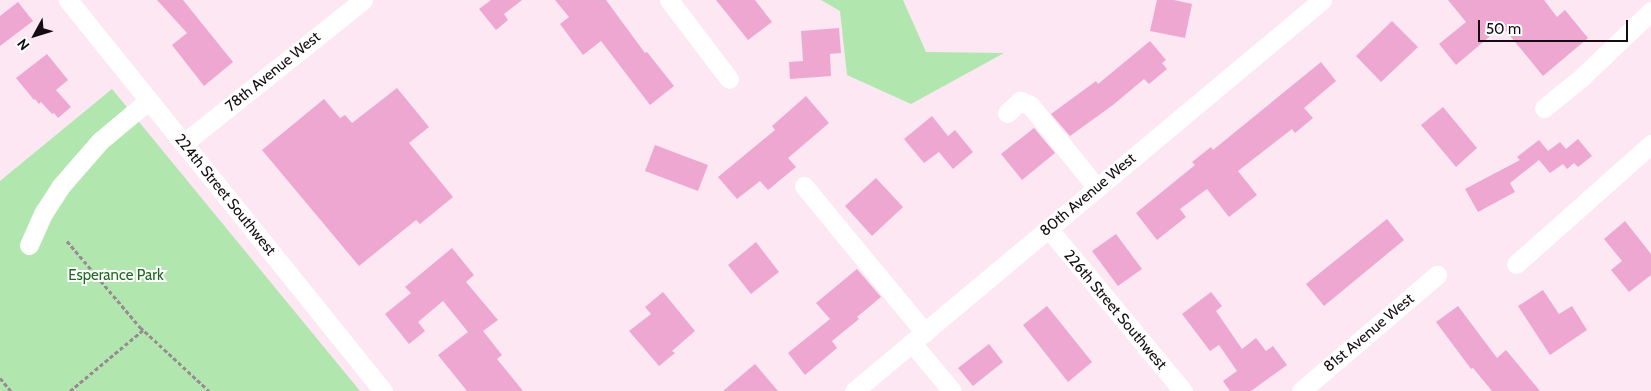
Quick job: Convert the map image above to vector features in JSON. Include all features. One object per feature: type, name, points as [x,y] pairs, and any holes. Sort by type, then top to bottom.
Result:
[{"type":"street","name":"224th Street Southwest","points":[[68,0],[383,391]]},
{"type":"street","name":"78th Avenue West","points":[[184,143],[363,0]]},
{"type":"street","points":[[669,0],[729,79]]},
{"type":"street","name":"80th Avenue West","points":[[854,391],[1322,0]]},
{"type":"street","points":[[1544,108],[1582,77],[1648,9]]},
{"type":"street","points":[[29,245],[44,212],[60,187],[100,141],[148,101]]},
{"type":"street","points":[[1007,113],[1020,101],[1030,105],[1097,188]]},
{"type":"street","points":[[1516,264],[1651,144]]},
{"type":"street","points":[[804,186],[919,338],[952,391]]},
{"type":"street","name":"226th Street Southwest","points":[[1048,228],[1183,391]]},
{"type":"street","name":"81st Avenue West","points":[[1301,391],[1438,275]]},
{"type":"path","points":[[67,241],[143,330],[209,391]]},
{"type":"path","points":[[70,391],[143,330]]},
{"type":"path","points":[[0,378],[11,391]]},
{"type":"green space","points":[[821,0],[903,0],[926,52],[1004,53],[911,104],[847,75],[840,11]]},
{"type":"green space","name":"Esperance Park","points":[[112,89],[360,391],[0,391],[0,181]]},
{"type":"building","points":[[157,0],[183,0],[233,62],[204,86],[172,45],[187,33]]},
{"type":"building","points":[[491,0],[522,0],[504,14],[508,20],[496,30],[479,9]]},
{"type":"building","points":[[555,0],[606,0],[645,53],[647,52],[674,86],[650,105],[601,41],[583,55],[560,24],[569,17]]},
{"type":"building","points":[[716,0],[755,0],[772,22],[748,40]]},
{"type":"building","points":[[1157,0],[1174,0],[1192,4],[1185,38],[1150,31]]},
{"type":"building","points":[[1448,0],[1544,0],[1557,17],[1565,10],[1588,38],[1543,76],[1502,26],[1456,65],[1439,44],[1466,22]]},
{"type":"building","points":[[18,2],[33,21],[0,46],[0,16]]},
{"type":"building","points":[[1392,21],[1418,47],[1381,82],[1356,56]]},
{"type":"building","points":[[839,28],[841,53],[830,54],[831,76],[790,79],[789,62],[803,61],[801,31]]},
{"type":"building","points":[[1150,41],[1166,60],[1162,63],[1167,69],[1149,84],[1144,79],[1113,105],[1070,136],[1051,114],[1096,81],[1098,84]]},
{"type":"building","points":[[47,54],[68,80],[56,90],[71,107],[58,118],[41,102],[39,104],[34,100],[16,78]]},
{"type":"building","points":[[1321,62],[1336,81],[1304,108],[1313,118],[1295,133],[1292,129],[1238,171],[1257,195],[1229,217],[1207,189],[1180,209],[1186,217],[1157,240],[1136,213],[1195,165],[1192,162],[1211,147],[1213,150]]},
{"type":"building","points":[[397,88],[429,127],[409,143],[453,197],[420,224],[416,220],[359,266],[262,150],[324,99],[340,118],[345,115],[352,123]]},
{"type":"building","points":[[806,96],[829,123],[788,158],[796,167],[768,190],[760,181],[737,199],[718,177],[775,130],[772,126]]},
{"type":"building","points":[[1443,107],[1477,148],[1456,167],[1421,125]]},
{"type":"building","points":[[932,116],[948,136],[955,130],[973,152],[953,169],[939,152],[924,163],[904,139]]},
{"type":"building","points":[[1034,128],[1055,153],[1022,180],[1001,154]]},
{"type":"building","points":[[1578,139],[1592,156],[1578,167],[1574,163],[1567,169],[1563,164],[1550,173],[1539,160],[1510,183],[1515,192],[1478,212],[1465,189],[1520,160],[1517,157],[1539,140],[1548,151],[1560,142],[1566,149]]},
{"type":"building","points":[[655,145],[708,165],[698,191],[645,171]]},
{"type":"building","points":[[876,178],[903,207],[872,236],[845,206]]},
{"type":"building","points":[[1387,219],[1404,240],[1324,306],[1306,284]]},
{"type":"building","points":[[1625,221],[1651,254],[1651,275],[1629,292],[1611,270],[1622,261],[1604,239]]},
{"type":"building","points":[[1116,234],[1142,269],[1118,286],[1092,251]]},
{"type":"building","points":[[756,242],[779,272],[751,294],[728,265]]},
{"type":"building","points":[[452,248],[474,275],[466,282],[498,320],[483,331],[502,355],[497,359],[523,391],[467,391],[438,355],[468,332],[443,301],[418,322],[425,331],[409,344],[385,314],[411,293],[405,287]]},
{"type":"building","points":[[857,269],[881,297],[857,317],[859,319],[832,341],[837,348],[805,375],[788,353],[830,319],[816,303]]},
{"type":"building","points":[[1543,290],[1559,314],[1572,306],[1587,330],[1550,355],[1518,306]]},
{"type":"building","points":[[663,292],[695,331],[672,351],[675,353],[659,366],[629,331],[651,314],[645,307]]},
{"type":"building","points":[[1211,292],[1222,306],[1216,311],[1242,349],[1256,338],[1266,351],[1273,346],[1287,365],[1251,391],[1230,391],[1223,381],[1237,371],[1219,345],[1210,351],[1182,314]]},
{"type":"building","points":[[1047,306],[1092,362],[1068,382],[1023,325]]},
{"type":"building","points":[[1458,306],[1497,358],[1506,350],[1540,391],[1492,391],[1473,368],[1471,369],[1436,322]]},
{"type":"building","points":[[989,344],[1003,362],[973,386],[958,368]]},
{"type":"building","points":[[755,364],[778,391],[723,391]]}]
